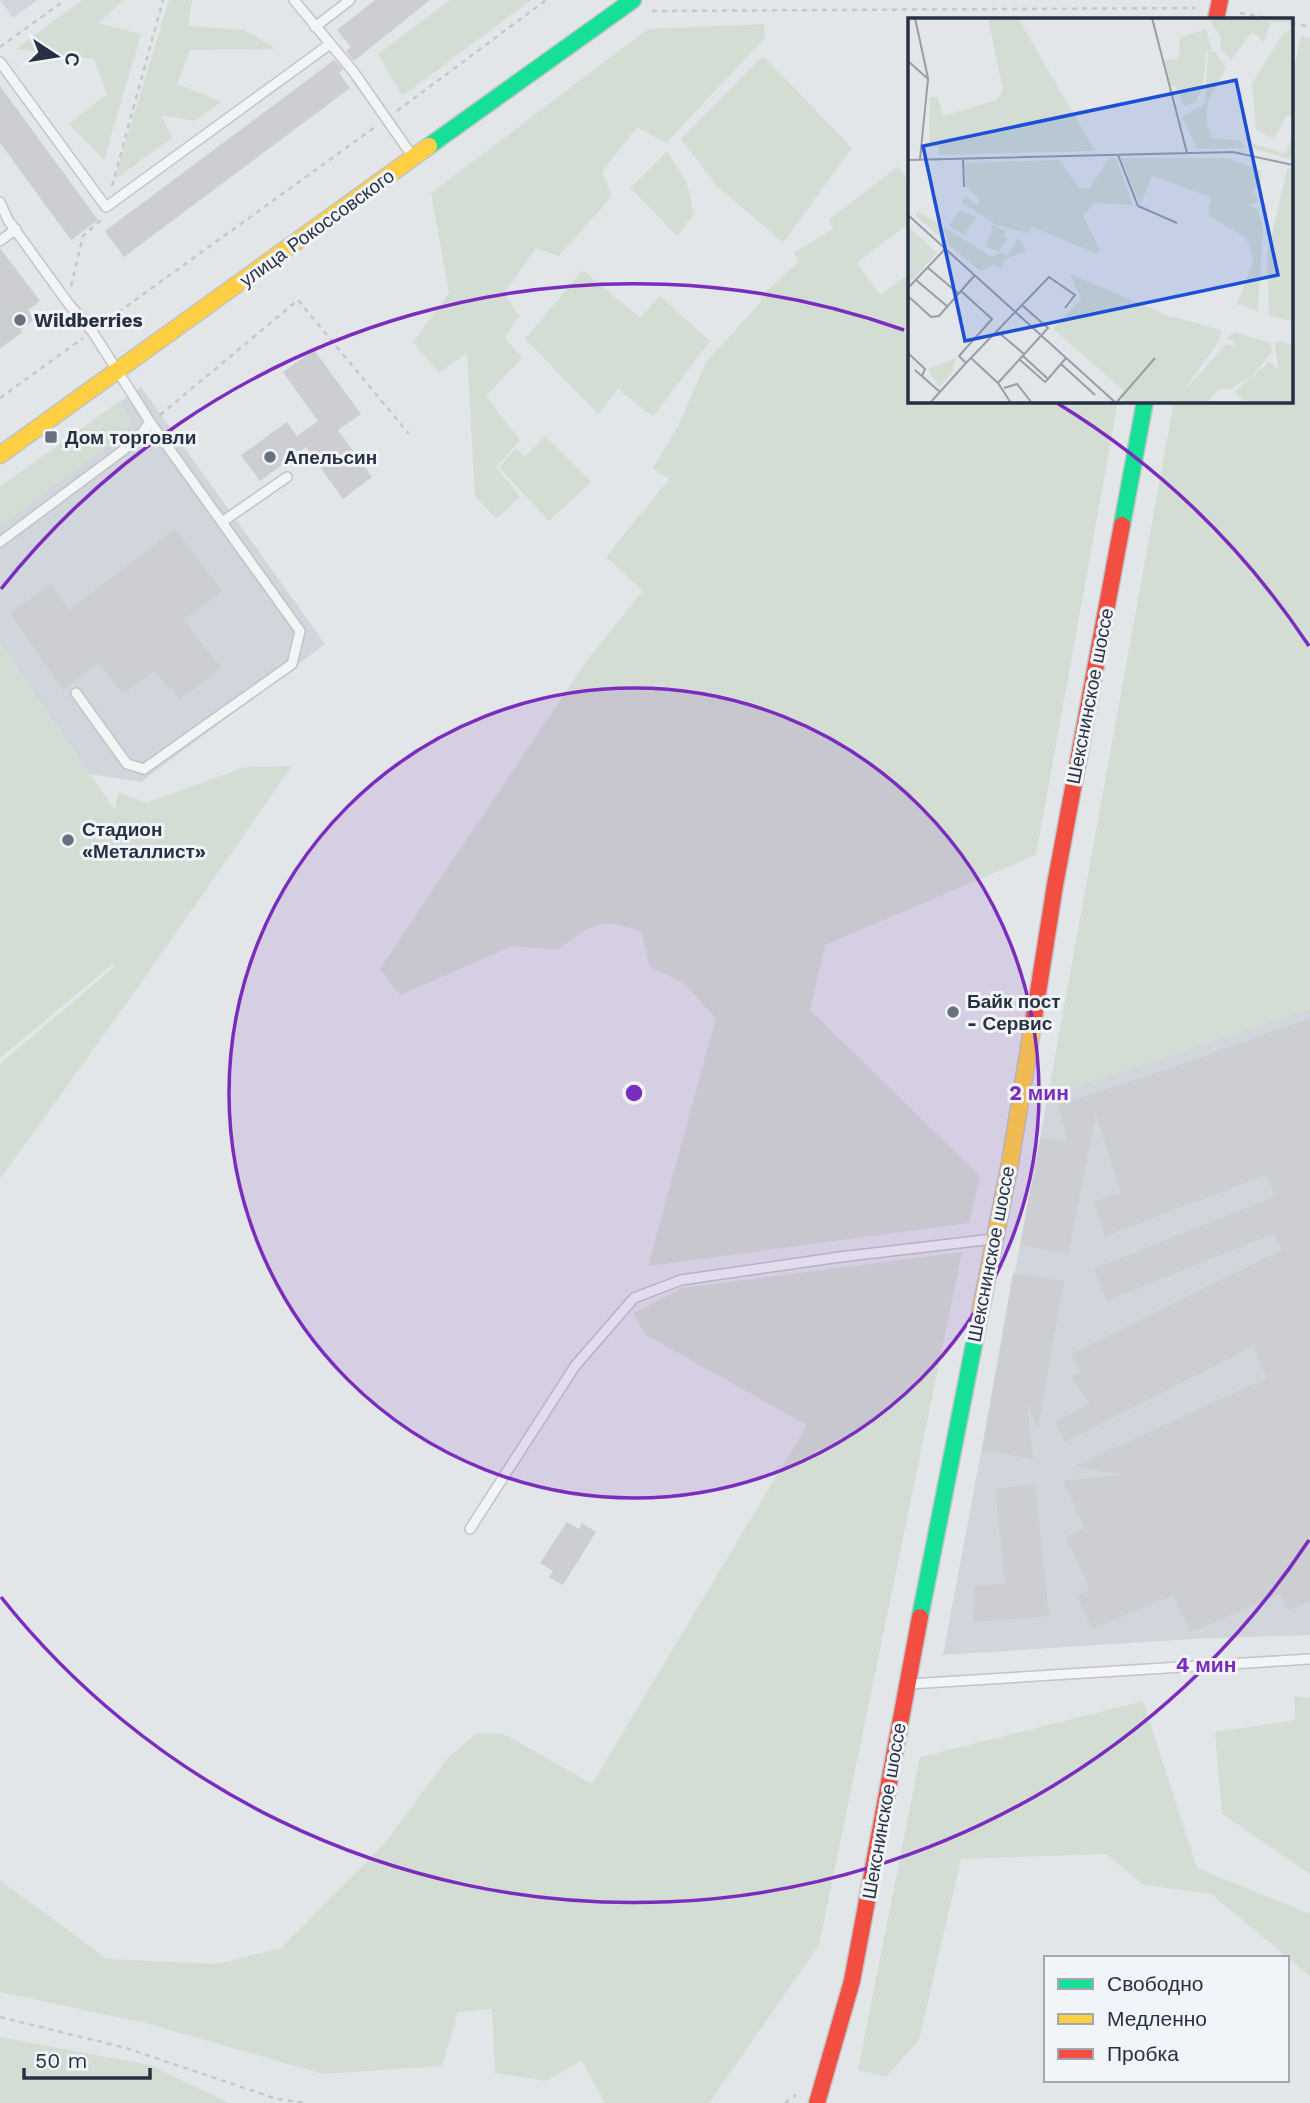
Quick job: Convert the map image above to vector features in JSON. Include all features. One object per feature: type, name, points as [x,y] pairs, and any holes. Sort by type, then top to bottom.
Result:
[{"type":"main road","name":"улица Рокоссовского","points":[[0,455],[629,3]]},
{"type":"main road","name":"Шекснинское шоссе","points":[[817,2103],[852,1981],[907,1684],[1010,1163],[1055,885],[1145,402]]},
{"type":"lane","points":[[294,0],[414,158]]},
{"type":"lane","points":[[315,27],[350,0]]},
{"type":"lane","points":[[0,62],[106,207],[330,44]]},
{"type":"lane","points":[[0,202],[68,303],[92,331],[150,422],[300,631],[292,664],[144,769],[127,764],[76,693]]},
{"type":"lane","points":[[0,241],[16,229]]},
{"type":"lane","points":[[0,542],[137,440],[150,422]]},
{"type":"lane","points":[[222,522],[287,477]]},
{"type":"lane","points":[[470,1529],[575,1367],[634,1298],[681,1280],[840,1257],[995,1239]]},
{"type":"lane","points":[[907,1684],[1310,1659]]},
{"type":"path","points":[[0,47],[65,0]]},
{"type":"path","points":[[68,303],[83,236],[101,221],[106,207],[163,0]]},
{"type":"path","points":[[0,398],[387,119],[546,0]]},
{"type":"path","points":[[629,3],[649,11],[1218,9],[1266,18]]},
{"type":"path","points":[[1292,23],[1310,27]]},
{"type":"path","points":[[150,422],[298,300],[409,434]]},
{"type":"path","points":[[0,2017],[126,2048],[277,2099],[306,2103]]},
{"type":"shaded area","points":[[0,0],[38,0],[13,18]]},
{"type":"shaded area","points":[[82,0],[124,0],[98,23],[141,34],[104,160],[69,124],[107,94],[94,59],[16,49]]},
{"type":"shaded area","points":[[169,0],[192,0],[188,26],[244,30],[277,49],[190,50],[177,84],[222,102],[194,121],[161,115],[172,138],[114,180]]},
{"type":"shaded area","points":[[450,0],[531,0],[402,96],[378,54]]},
{"type":"shaded area","points":[[764,24],[765,38],[666,143],[637,127],[602,172],[612,196],[559,256],[536,248],[504,294],[520,316],[505,337],[522,358],[486,396],[520,440],[496,467],[520,497],[496,519],[475,496],[467,353],[439,373],[413,342],[449,293],[431,193],[648,29]]},
{"type":"shaded area","points":[[1301,36],[1310,38],[1310,1009],[1048,1095],[1174,402],[1292,402],[1292,77]]},
{"type":"shaded area","points":[[763,56],[852,148],[783,243],[717,186],[681,139]]},
{"type":"shaded area","points":[[667,151],[687,183],[694,214],[677,236],[630,188]]},
{"type":"shaded area","points":[[898,166],[908,180],[908,224],[857,263],[880,295],[908,275],[908,402],[1118,402],[1036,855],[825,945],[810,1010],[980,1176],[969,1223],[648,1266],[716,1018],[682,982],[649,966],[642,932],[616,924],[606,924],[588,929],[557,950],[512,946],[400,995],[380,969],[587,660],[643,591],[606,557],[669,479],[653,468],[680,422],[706,362],[760,303],[762,294],[799,262],[794,253],[833,229],[829,220]]},
{"type":"shaded area","points":[[583,270],[640,318],[660,296],[710,341],[653,417],[618,389],[598,414],[525,339]]},
{"type":"shaded area","points":[[141,387],[325,644],[141,782],[90,774],[0,643],[0,487]]},
{"type":"shaded area","points":[[120,401],[131,421],[124,435],[0,526],[0,487]]},
{"type":"shaded area","points":[[545,436],[591,482],[549,521],[499,467],[516,448],[525,457]]},
{"type":"shaded area","name":"Стадион «Металлист»","points":[[0,643],[115,810],[118,792],[146,803],[245,767],[292,766],[0,1179],[0,1064],[112,969],[115,962],[0,1058]]},
{"type":"shaded area","points":[[1310,1009],[1310,1635],[1191,1639],[943,1655],[1048,1095]]},
{"type":"shaded area","points":[[962,1252],[819,1945],[709,2103],[605,2103],[582,2061],[546,2081],[495,2073],[492,2009],[458,2012],[442,2066],[323,2074],[145,2023],[0,1992],[0,1880],[107,1959],[217,1964],[281,1948],[384,1844],[447,1759],[477,1733],[504,1734],[592,1784],[807,1425],[644,1334],[634,1313],[682,1288]]},
{"type":"shaded area","points":[[1294,1696],[1310,1698],[1310,1874],[1222,1814],[1215,1732],[1295,1720]]},
{"type":"shaded area","points":[[1143,1701],[1197,1868],[1310,1914],[1310,1976],[1211,1894],[1144,1885],[1106,1854],[961,1859],[919,2040],[886,2077],[858,2070],[920,1757]]},
{"type":"shaded area","points":[[0,2037],[150,2065],[229,2103],[0,2103]]},
{"type":"building","points":[[375,0],[430,0],[354,61],[346,51],[351,47],[337,30]]},
{"type":"building","points":[[334,60],[343,69],[339,73],[350,88],[124,257],[105,231]]},
{"type":"building","points":[[0,86],[98,220],[71,240],[0,143]]},
{"type":"building","points":[[0,248],[40,301],[28,310],[35,319],[0,349]]},
{"type":"building","points":[[314,350],[361,414],[338,430],[372,477],[343,499],[306,447],[260,481],[241,455],[287,422],[297,436],[318,421],[283,372]]},
{"type":"building","points":[[175,529],[222,591],[184,620],[221,668],[180,699],[154,671],[123,694],[99,663],[63,690],[10,613],[51,584],[69,610]]},
{"type":"building","points":[[1310,1018],[1310,1601],[1288,1610],[1280,1594],[1191,1632],[1173,1595],[1092,1629],[1077,1596],[1090,1590],[1066,1537],[1085,1528],[1063,1481],[1122,1475],[1075,1466],[1267,1378],[1253,1346],[1065,1442],[1055,1422],[1090,1404],[1071,1377],[1081,1372],[1071,1354],[1282,1250],[1274,1233],[1107,1301],[1094,1269],[1275,1196],[1266,1175],[1105,1236],[1094,1202],[1121,1192],[1096,1115],[1068,1254],[1020,1245],[1041,1137],[1068,1142],[1058,1105],[1172,1068]]},
{"type":"building","points":[[1013,1273],[1064,1281],[1038,1428],[1027,1403],[1033,1459],[982,1450]]},
{"type":"building","points":[[1028,1485],[1027,1488],[1035,1485],[1049,1616],[973,1622],[974,1585],[1005,1584],[995,1489]]},
{"type":"building","points":[[567,1522],[579,1529],[582,1523],[596,1532],[563,1585],[549,1577],[553,1571],[540,1563]]},
{"type":"traffic: fast","points":[[429,146],[633,0]]},
{"type":"traffic: fast","points":[[1122,525],[1145,402]]},
{"type":"traffic: fast","points":[[920,1617],[977,1329]]},
{"type":"traffic: slow","points":[[0,455],[429,146]]},
{"type":"traffic: slow","points":[[977,1329],[1010,1163],[1033,1024]]},
{"type":"traffic: jam","points":[[1216,18],[1220,0]]},
{"type":"traffic: jam","points":[[1033,1024],[1055,885],[1122,525]]},
{"type":"traffic: jam","points":[[817,2103],[852,1981],[920,1617]]},
{"type":"place","name":"Wildberries","points":[[20,320]]},
{"type":"place","name":"Дом торговли","points":[[51,437]]},
{"type":"place","name":"Апельсин","points":[[270,457]]},
{"type":"place","name":"Стадион «Металлист»","points":[[68,840]]},
{"type":"place","name":"Байк пост - Сервис","points":[[953,1012]]}]
